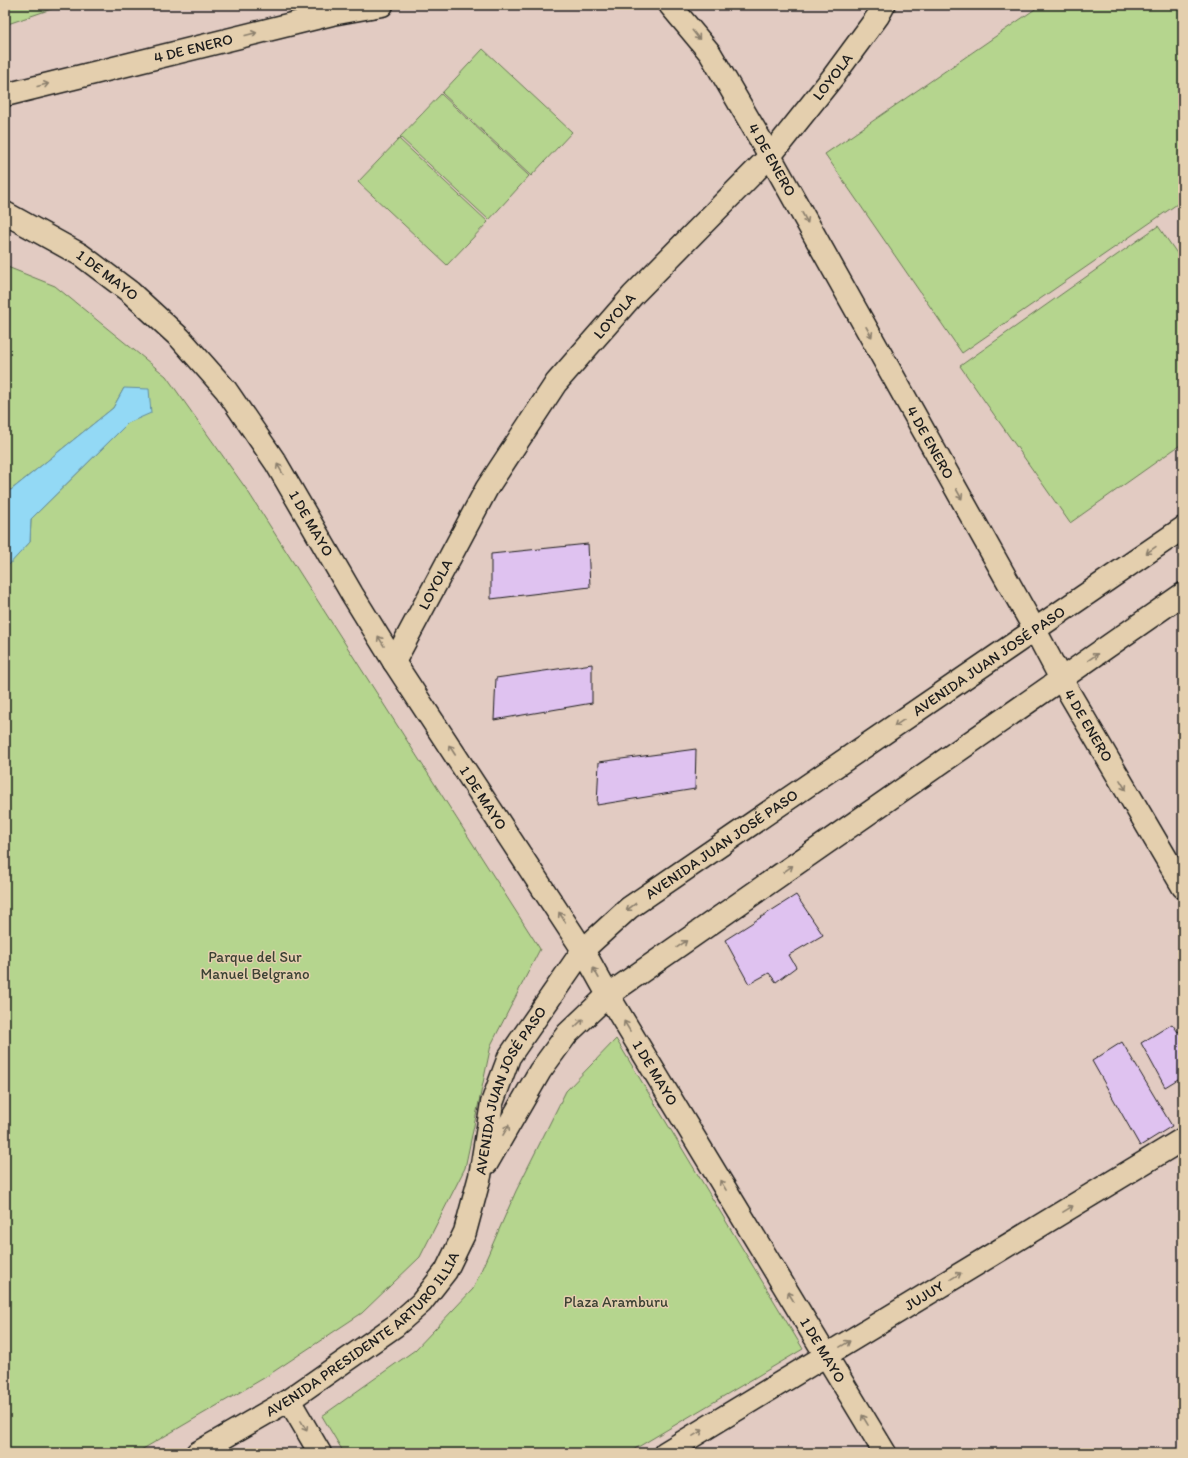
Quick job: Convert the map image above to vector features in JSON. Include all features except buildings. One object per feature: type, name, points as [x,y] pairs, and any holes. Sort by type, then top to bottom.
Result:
[{"type":"main road","name":"4 DE ENERO","points":[[5,94],[324,16],[382,5]]},
{"type":"main road","name":"4 DE ENERO","points":[[670,5],[710,53],[770,156],[1061,679],[1183,886]]},
{"type":"main road","name":"LOYOLA","points":[[394,662],[487,488],[556,383],[633,295],[770,156],[842,64],[878,16],[884,5]]},
{"type":"main road","name":"1 DE MAYO","points":[[5,213],[81,255],[130,292],[180,338],[226,390],[276,463],[352,594],[394,662],[583,950],[608,995],[885,1453]]},
{"type":"main road","name":"AVENIDA JUAN JOSÉ PASO","points":[[480,1176],[492,1103],[509,1057],[583,950],[629,908],[1183,528]]},
{"type":"main road","name":"AVENIDA JUAN JOSÉ PASO","points":[[480,1176],[540,1071],[567,1034],[608,995],[1183,594]]},
{"type":"main road","name":"JUJUY","points":[[665,1453],[1183,1139]]},
{"type":"main road","name":"AVENIDA PRESIDENTE ARTURO ILLIA","points":[[197,1453],[289,1400],[395,1326],[421,1303],[446,1271],[466,1232],[480,1176]]},
{"type":"main road","points":[[289,1400],[320,1453]]},
{"type":"green space","points":[[5,5],[63,5],[5,25]]},
{"type":"green space","points":[[1041,5],[1177,5],[1183,13],[1183,200],[962,353],[825,154]]},
{"type":"green space","points":[[483,49],[572,132],[531,176],[442,93]]},
{"type":"green space","points":[[441,94],[529,176],[489,220],[400,137]]},
{"type":"green space","points":[[399,139],[488,222],[447,265],[358,182]]},
{"type":"green space","points":[[1158,226],[1183,262],[1183,443],[1070,523],[960,366]]},
{"type":"green space","name":"Parque del Sur Manuel Belgrano","points":[[5,266],[55,286],[166,376],[247,490],[540,949],[491,1045],[465,1168],[420,1257],[362,1313],[264,1378],[136,1453],[5,1453],[5,567],[30,542],[31,519],[128,423],[124,388],[113,408],[11,490],[5,490]]},
{"type":"green space","name":"Plaza Aramburu","points":[[616,1039],[803,1349],[628,1453],[344,1453],[322,1416],[415,1350],[473,1289],[516,1191],[566,1091]]},
{"type":"water","points":[[124,388],[149,389],[151,413],[128,423],[31,519],[30,542],[7,567],[5,567],[5,490],[11,490],[113,408]]}]
